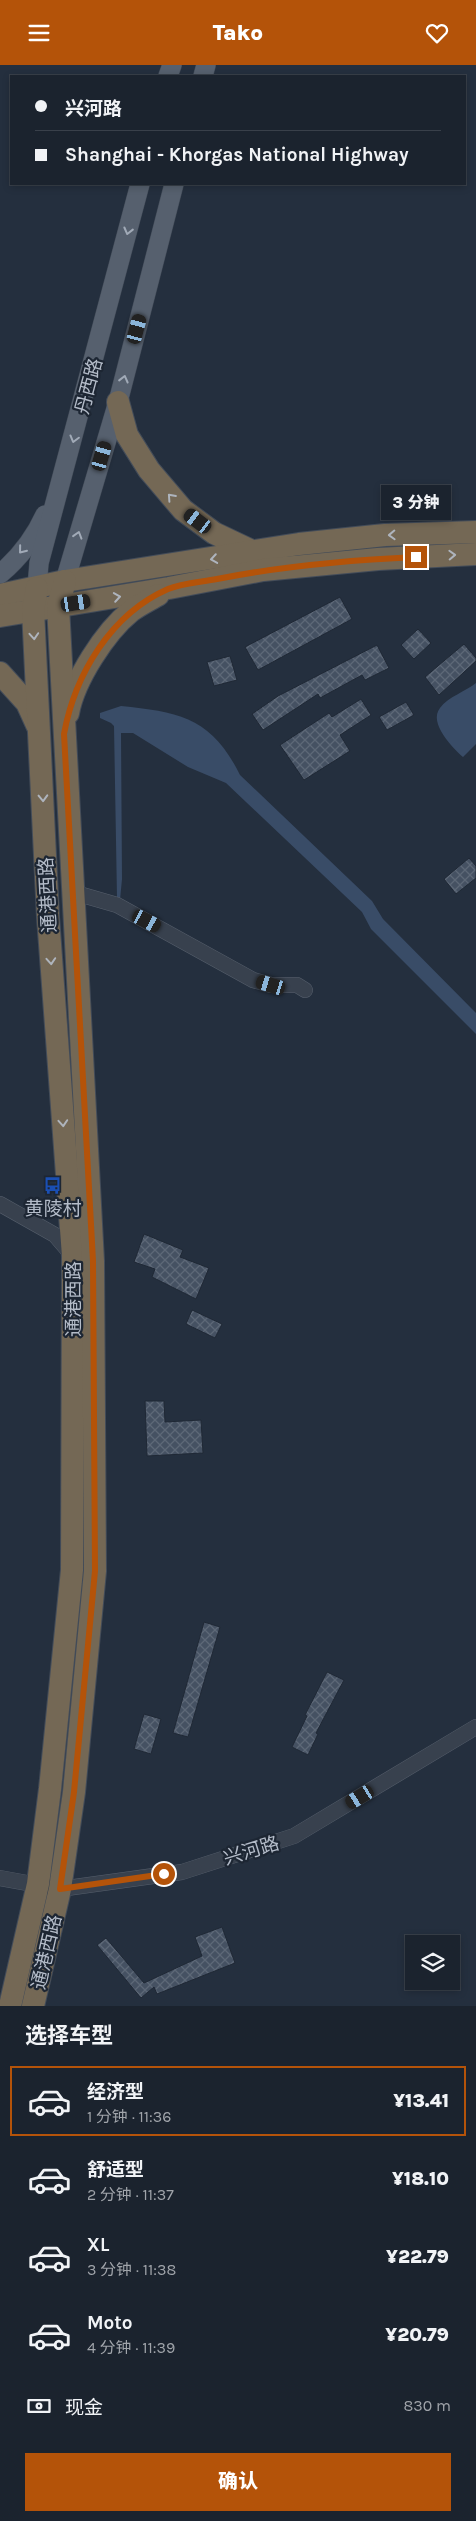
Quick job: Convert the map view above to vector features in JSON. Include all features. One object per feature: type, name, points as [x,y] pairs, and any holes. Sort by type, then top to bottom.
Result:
[{"type":"highway","points":[[118,402],[127,435],[149,470],[182,510],[214,533],[254,553]]},
{"type":"highway","points":[[0,595],[64,581],[254,553],[299,544],[385,535],[476,532]]},
{"type":"highway","points":[[0,616],[169,588],[263,570],[378,559],[476,554]]},
{"type":"highway","name":"通港西路","points":[[33,2006],[60,1889],[74,1792],[95,1571],[93,1261],[58,606],[64,581]]},
{"type":"highway","name":"通港西路","points":[[10,2006],[38,1885],[50,1789],[72,1570],[73,1256],[48,917],[33,610],[37,588]]},
{"type":"highway","points":[[64,734],[69,706],[76,689],[104,642],[132,611],[169,588]]},
{"type":"highway","points":[[0,673],[27,703],[40,733]]},
{"type":"main road","name":"丹西路","points":[[37,588],[39,563],[68,461],[140,185]]},
{"type":"main road","name":"丹西路","points":[[64,581],[118,402],[174,185]]},
{"type":"main road","points":[[0,574],[10,565],[38,531],[68,461]]},
{"type":"street","points":[[72,891],[117,905],[253,980],[271,985],[297,985],[305,990]]},
{"type":"street","points":[[0,1204],[55,1235],[73,1256]]},
{"type":"street","name":"兴河路","points":[[0,1878],[60,1889],[182,1872],[294,1836],[476,1727]]},
{"type":"water","points":[[476,683],[476,744],[463,757],[443,735],[437,721],[437,714],[443,704]]},
{"type":"water","points":[[121,706],[177,715],[192,721],[218,741],[240,775],[372,901],[383,919],[476,1013],[476,1034],[371,929],[362,912],[226,783],[188,767],[133,733],[121,733],[122,879],[120,900],[117,898],[114,726],[100,718],[100,713]]},
{"type":"building","points":[[340,597],[352,619],[258,670],[245,647]]},
{"type":"building","points":[[418,629],[431,643],[414,659],[401,645]]},
{"type":"building","points":[[464,644],[476,658],[476,661],[439,695],[425,677]]},
{"type":"building","points":[[377,645],[389,668],[365,680],[362,675],[320,698],[318,694],[263,730],[252,714],[278,696]]},
{"type":"building","points":[[230,656],[237,680],[214,686],[207,662]]},
{"type":"building","points":[[361,699],[371,715],[340,735],[350,751],[304,780],[280,745],[329,713],[332,717]]},
{"type":"building","points":[[406,702],[414,715],[387,730],[379,717]]},
{"type":"building","points":[[469,858],[476,866],[476,878],[456,894],[444,879]]},
{"type":"building","points":[[144,1234],[183,1250],[180,1257],[209,1268],[196,1299],[152,1277],[155,1269],[134,1262]]},
{"type":"building","points":[[192,1310],[222,1324],[215,1338],[186,1324]]},
{"type":"building","points":[[145,1401],[164,1401],[165,1422],[201,1420],[203,1453],[147,1456]]},
{"type":"building","points":[[204,1622],[220,1627],[188,1737],[173,1733]]},
{"type":"building","points":[[327,1672],[344,1680],[316,1733],[318,1734],[308,1755],[292,1747],[307,1716],[305,1715]]},
{"type":"building","points":[[144,1714],[161,1719],[151,1754],[134,1749]]},
{"type":"building","points":[[222,1927],[235,1963],[157,1994],[154,1987],[141,1998],[97,1945],[106,1938],[144,1983],[202,1956],[195,1937]]},
{"type":"place","name":"黄陵村","points":[[53,1185]]},
{"type":"route","points":[[164,1874],[60,1889],[74,1792],[95,1571],[93,1261],[64,734],[69,706],[88,665],[116,625],[132,611],[169,588],[263,570],[416,557]]}]
